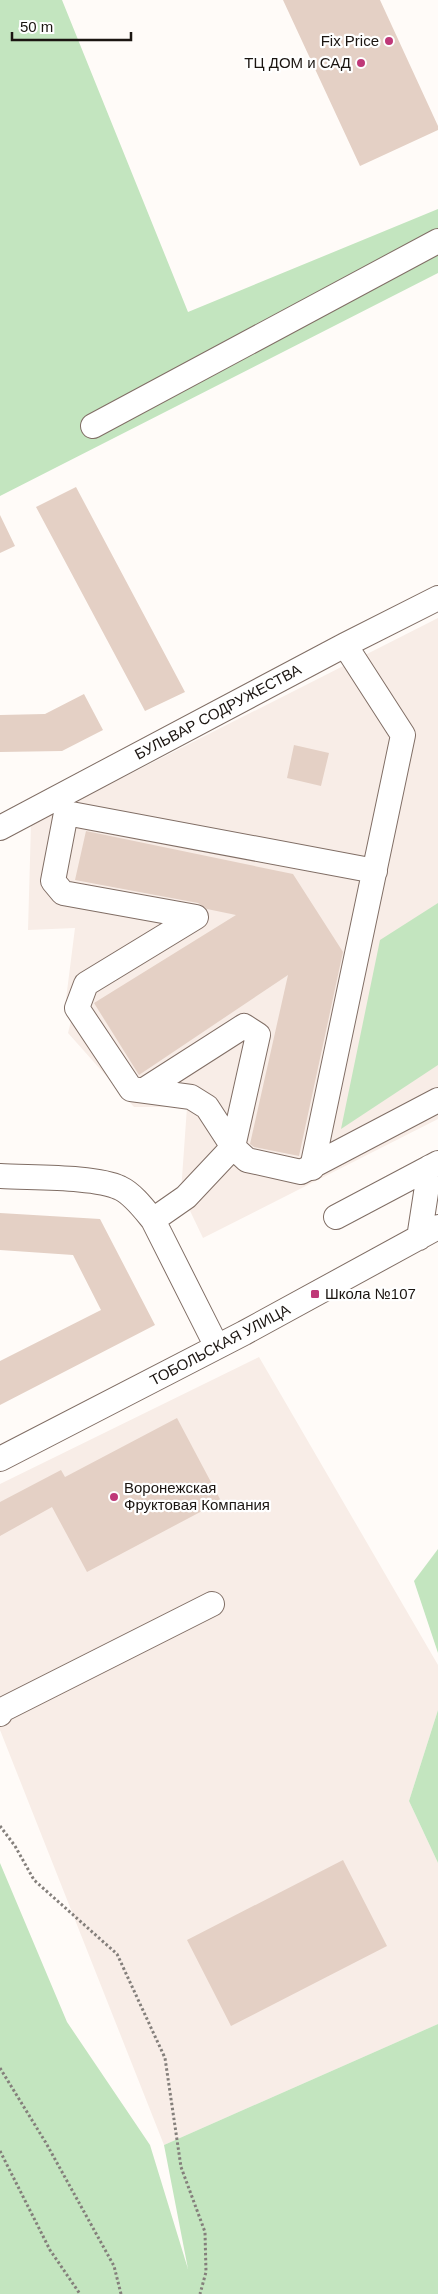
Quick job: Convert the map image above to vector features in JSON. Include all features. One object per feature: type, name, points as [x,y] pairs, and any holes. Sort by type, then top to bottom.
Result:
[{"type":"street","points":[[93,426],[438,241]]},
{"type":"street","name":"БУЛЬВАР СОДРУЖЕСТВА","points":[[0,828],[345,645],[438,598]]},
{"type":"street","points":[[312,1168],[403,735],[345,645]]},
{"type":"street","points":[[374,871],[66,813],[53,880],[62,892],[196,917],[86,984],[77,1008],[131,1088],[191,1098],[207,1107],[233,1147],[247,1160],[301,1172],[312,1168],[438,1100]]},
{"type":"street","points":[[144,1090],[244,1026],[258,1035],[233,1147],[186,1197],[153,1220]]},
{"type":"street","points":[[336,1217],[434,1165]]},
{"type":"street","points":[[429,1232],[434,1165]]},
{"type":"street","points":[[0,1176],[98,1181],[120,1188],[141,1204],[153,1220],[217,1347]]},
{"type":"street","name":"ТОБОЛЬСКАЯ УЛИЦА","points":[[0,1459],[217,1347],[429,1232]]},
{"type":"street","points":[[0,1714],[2,1710],[212,1604]]},
{"type":"path","points":[[0,1826],[15,1846],[34,1880],[117,1954],[165,2058],[181,2167],[205,2232],[206,2272],[200,2294]]},
{"type":"path","points":[[0,2068],[46,2143],[114,2266],[121,2294]]},
{"type":"path","points":[[0,2151],[50,2250],[80,2294]]},
{"type":"shaded area","points":[[438,618],[438,1119],[203,1238],[181,1192],[187,1107],[134,1107],[68,1033],[72,1017],[65,1007],[75,928],[28,930],[31,824]]},
{"type":"shaded area","points":[[259,1357],[438,1665],[438,1710],[409,1801],[438,1863],[438,2024],[164,2145],[0,1730],[0,1484]]},
{"type":"green space","points":[[0,0],[62,0],[188,312],[438,209],[438,273],[0,496]]},
{"type":"green space","points":[[438,903],[438,1065],[341,1129],[380,940]]},
{"type":"green space","points":[[438,1549],[438,1653],[414,1581]]},
{"type":"green space","points":[[438,1710],[438,1863],[409,1801]]},
{"type":"green space","points":[[0,1863],[67,2022],[150,2145],[188,2269],[164,2145],[438,2024],[438,2294],[0,2294]]},
{"type":"building","name":"ТЦ ДОМ и САД","points":[[283,0],[380,0],[438,126],[438,130],[360,166]]},
{"type":"building","points":[[76,487],[185,692],[145,711],[36,507]]},
{"type":"building","points":[[0,515],[15,546],[0,553]]},
{"type":"building","points":[[84,694],[103,730],[62,751],[0,752],[0,715],[45,714]]},
{"type":"building","points":[[294,745],[329,753],[321,786],[287,778]]},
{"type":"building","points":[[86,831],[293,874],[343,952],[299,1156],[254,1147],[250,1144],[288,975],[139,1075],[94,1003],[236,915],[207,909],[198,903],[75,880]]},
{"type":"building","points":[[0,1213],[100,1219],[155,1325],[0,1405],[0,1361],[101,1310],[73,1255],[0,1250]]},
{"type":"building","name":"Воронежская Фруктовая Компания","points":[[177,1418],[221,1501],[87,1572],[52,1507],[0,1536],[0,1502],[61,1470],[65,1477]]},
{"type":"building","points":[[343,1860],[387,1946],[231,2026],[187,1940]]},
{"type":"place","name":"Fix Price","points":[[389,41]]},
{"type":"place","name":"ТЦ ДОМ и САД","points":[[361,63]]},
{"type":"place","name":"Школа №107","points":[[315,1294]]},
{"type":"place","name":"Воронежская Фруктовая Компания","points":[[114,1497]]}]
